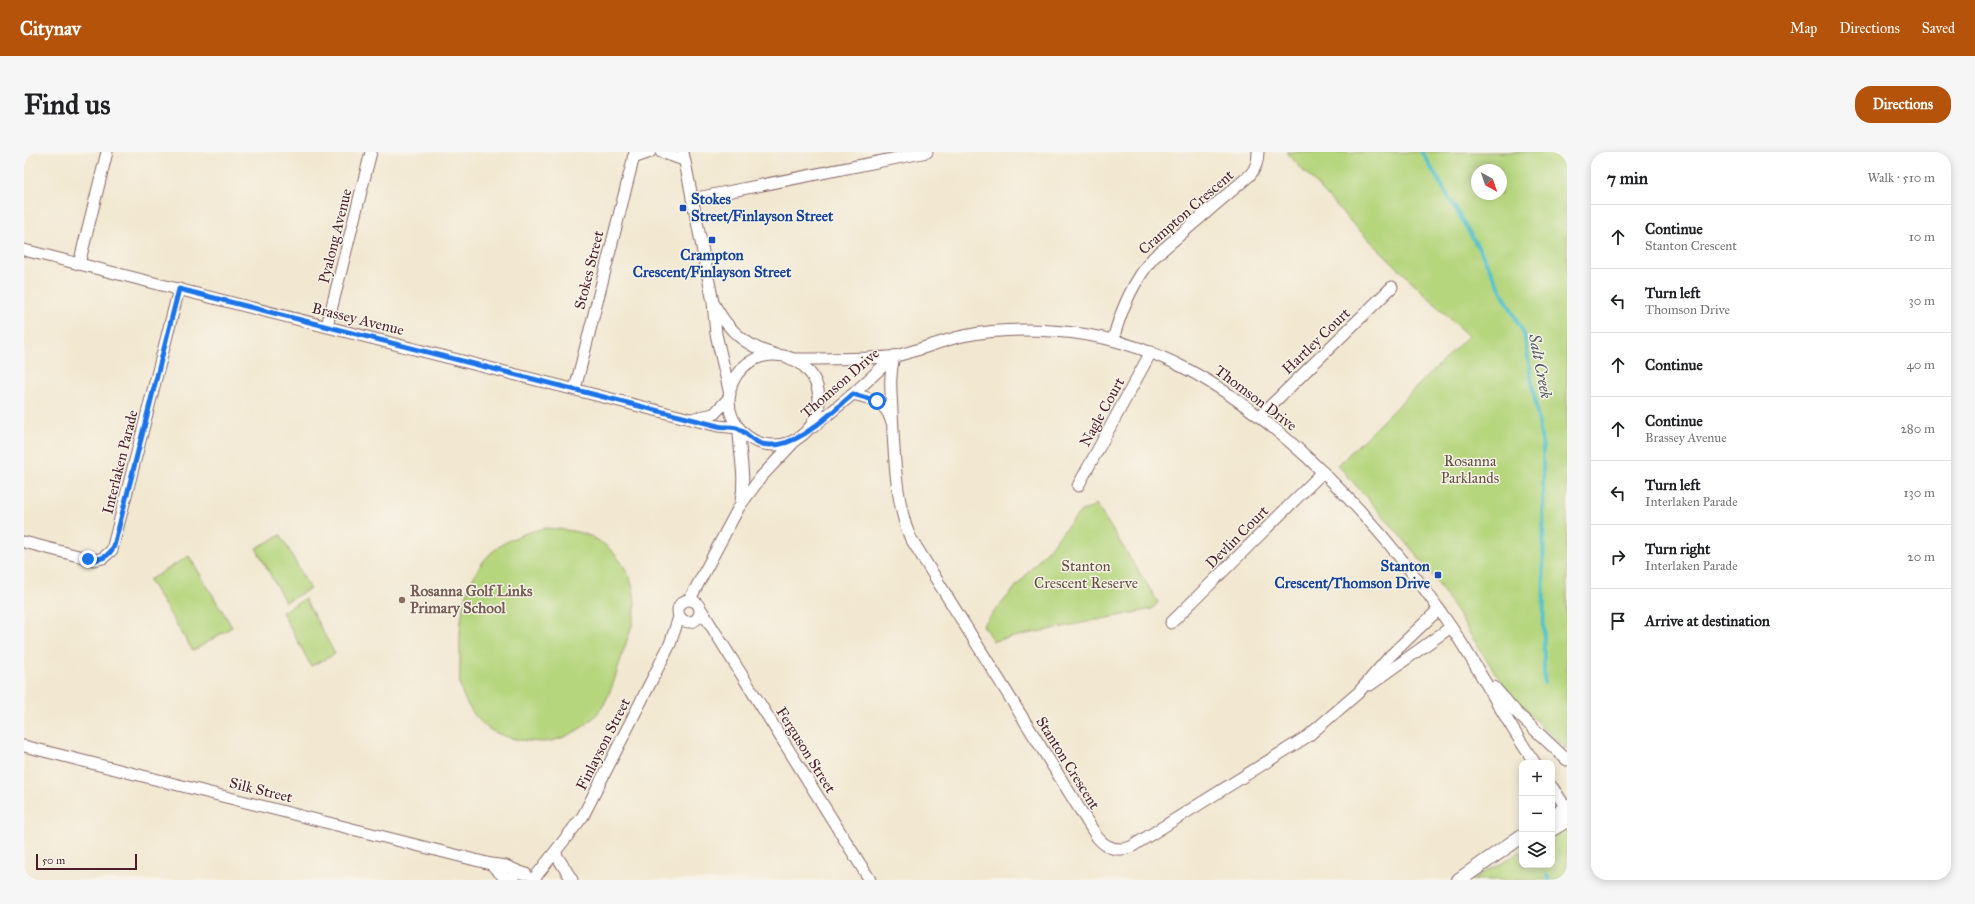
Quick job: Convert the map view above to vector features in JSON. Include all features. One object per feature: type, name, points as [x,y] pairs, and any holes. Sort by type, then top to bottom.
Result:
[{"type":"street","points":[[79,264],[107,152]]},
{"type":"street","name":"Pyalong Avenue","points":[[327,326],[371,152]]},
{"type":"street","name":"Stokes Street","points":[[575,389],[634,155],[650,152]]},
{"type":"street","points":[[661,152],[683,156],[713,302],[716,334],[730,396],[731,413],[739,428],[750,438],[768,445],[781,445],[802,435]]},
{"type":"street","points":[[692,199],[927,152]]},
{"type":"street","name":"Crampton Crescent","points":[[1113,340],[1125,303],[1143,270],[1153,258],[1250,176],[1256,168],[1258,152]]},
{"type":"street","name":"Brassey Avenue","points":[[24,250],[724,428],[739,428]]},
{"type":"street","name":"Hartley Court","points":[[1260,416],[1392,287]]},
{"type":"street","name":"Interlaken Parade","points":[[24,542],[94,560],[103,558],[112,550],[179,289]]},
{"type":"street","points":[[696,604],[680,604],[677,610],[687,620],[700,615],[696,604],[702,578],[740,507],[764,474],[814,422],[818,409],[818,388],[808,370],[788,358],[761,350],[743,340],[726,324],[713,302]]},
{"type":"street","name":"Thomson Drive","points":[[788,358],[827,360],[894,356],[963,336],[999,331],[1053,331],[1113,340],[1151,352],[1177,363],[1212,381],[1260,416],[1323,472],[1347,496],[1390,544],[1451,627],[1480,672],[1506,720],[1533,760]]},
{"type":"street","name":"Nagle Court","points":[[1078,486],[1151,352]]},
{"type":"street","points":[[730,396],[735,378],[752,361],[768,356],[788,358]]},
{"type":"street","name":"Thomson Drive","points":[[802,435],[853,394],[894,356]]},
{"type":"street","name":"Stanton Crescent","points":[[894,356],[890,381],[892,424],[900,506],[910,537],[1096,837],[1106,846],[1117,850],[1131,847],[1308,736],[1358,693],[1399,666],[1451,627]]},
{"type":"street","name":"Stanton Crescent","points":[[853,394],[879,402],[888,412],[892,424]]},
{"type":"street","name":"Brassey Avenue","points":[[685,417],[711,415],[730,396]]},
{"type":"street","points":[[739,428],[744,480],[740,507]]},
{"type":"street","name":"Devlin Court","points":[[1171,622],[1323,472]]},
{"type":"street","name":"Ferguson Street","points":[[696,604],[870,880]]},
{"type":"street","name":"Stanton Crescent","points":[[1358,693],[1390,656],[1439,609]]},
{"type":"street","name":"Ferguson Street","points":[[687,620],[717,637]]},
{"type":"street","name":"Finlayson Street","points":[[509,880],[513,875],[527,876],[555,853],[571,833],[586,809],[670,644],[687,620]]},
{"type":"street","name":"Thomson Drive","points":[[1480,672],[1514,711],[1567,760]]},
{"type":"street","name":"Silk Street","points":[[24,746],[491,864],[506,866],[527,876]]},
{"type":"street","points":[[1555,792],[1567,811]]},
{"type":"street","points":[[1555,816],[1567,811]]},
{"type":"street","points":[[1555,825],[1567,811]]},
{"type":"street","points":[[1458,880],[1519,838]]},
{"type":"street","points":[[1483,864],[1519,847]]},
{"type":"street","points":[[555,853],[572,880]]},
{"type":"street","points":[[491,864],[509,880]]},
{"type":"green space","name":"Rosanna Parklands","points":[[1286,152],[1559,152],[1567,174],[1567,749],[1527,712],[1515,698],[1493,670],[1423,563],[1338,465],[1468,336],[1352,223]]},
{"type":"green space","name":"Stanton Crescent Reserve","points":[[1096,504],[1158,602],[1152,609],[993,641],[983,625],[1081,511],[1089,509]]},
{"type":"green space","points":[[545,528],[585,534],[596,539],[615,554],[628,575],[632,586],[635,598],[635,610],[614,681],[599,712],[577,731],[560,739],[539,742],[520,740],[499,734],[485,726],[474,714],[465,700],[460,685],[460,634],[466,597],[470,585],[483,562],[496,549],[511,539]]},
{"type":"green space","points":[[281,535],[310,589],[285,602],[256,548]]},
{"type":"green space","points":[[189,556],[232,627],[193,651],[149,580]]},
{"type":"green space","points":[[305,599],[335,654],[311,666],[282,612]]},
{"type":"green space","points":[[1567,824],[1567,880],[1472,880],[1519,853],[1519,868],[1555,868],[1555,832]]},
{"type":"waterway","name":"Salt Creek","points":[[1422,152],[1482,254],[1524,334],[1543,448],[1544,683]]},
{"type":"waterway","name":"Salt Creek","points":[[1547,875],[1549,880]]},
{"type":"place","name":"Stokes Street/Finlayson Street","points":[[683,208]]},
{"type":"place","name":"Crampton Crescent/Finlayson Street","points":[[712,240]]},
{"type":"place","name":"Stanton Crescent/Thomson Drive","points":[[1438,575]]},
{"type":"place","name":"Rosanna Golf Links Primary School","points":[[402,600]]},
{"type":"route","points":[[88,559],[99,560],[103,558],[108,555],[114,546],[179,289],[724,428],[739,428],[750,438],[761,444],[781,445],[794,441],[853,394],[877,401]]}]
